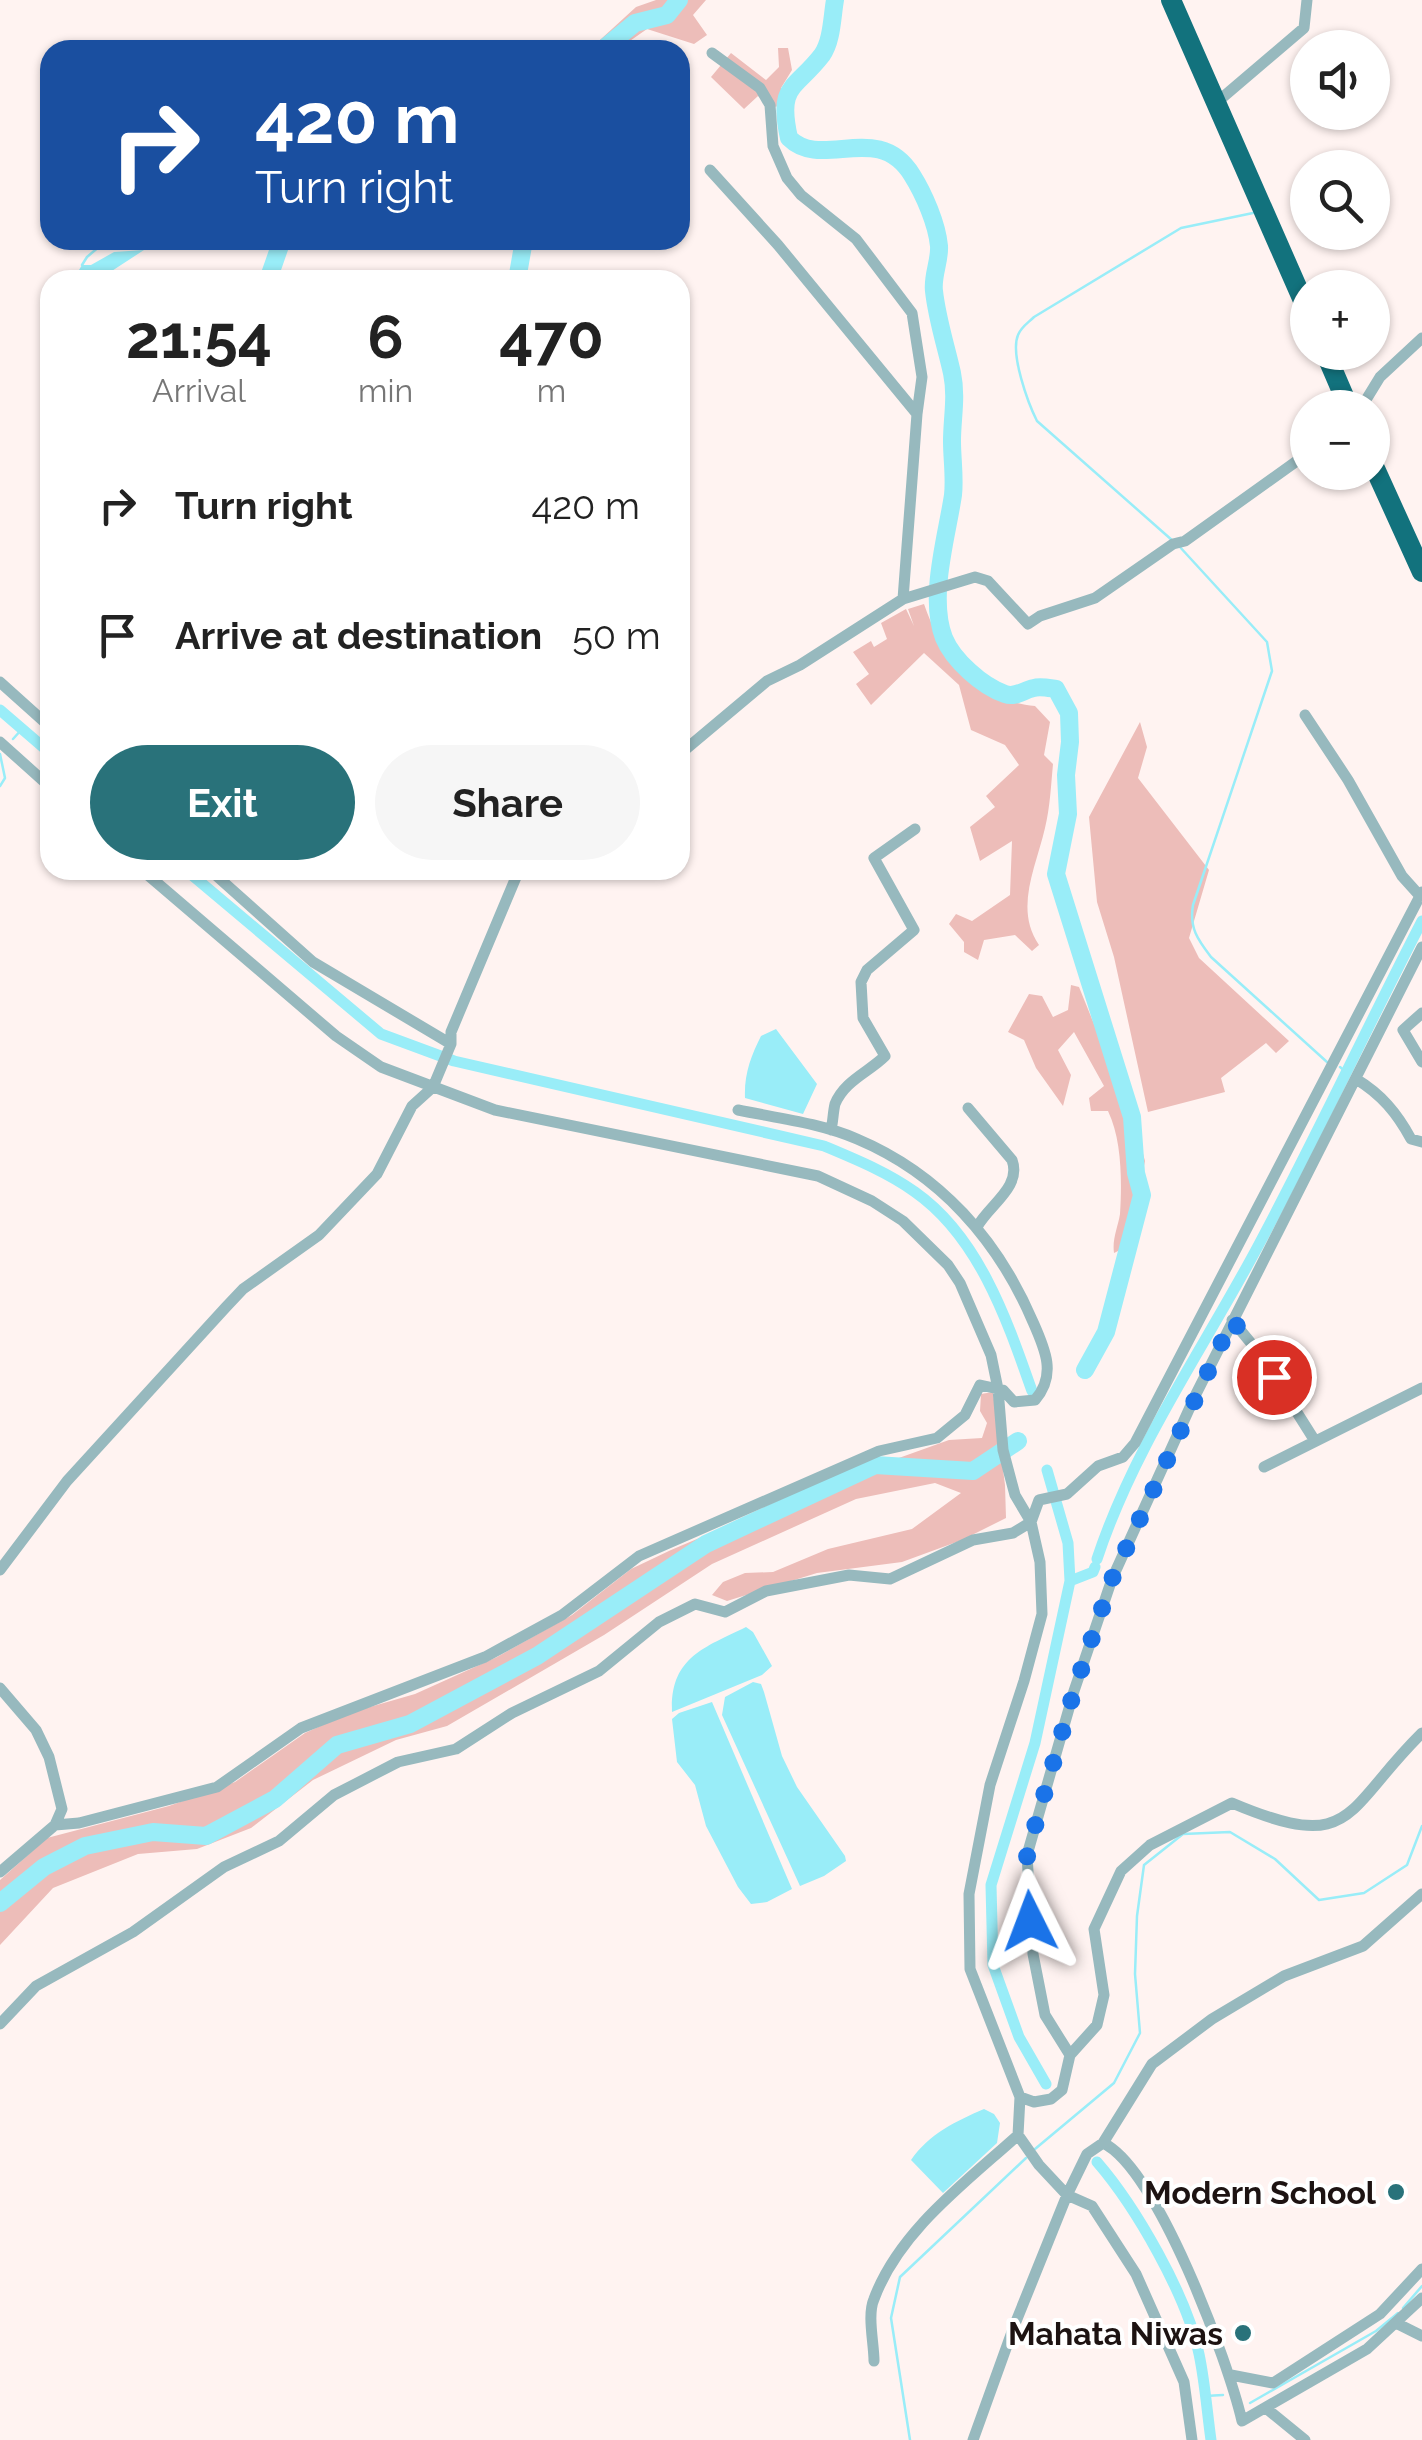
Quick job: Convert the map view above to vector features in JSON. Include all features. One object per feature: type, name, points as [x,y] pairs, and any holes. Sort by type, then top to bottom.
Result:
[{"type":"highway","points":[[1171,0],[1290,271]]},
{"type":"highway","points":[[1385,490],[1422,572]]},
{"type":"street","points":[[1216,103],[1304,28],[1307,0]]},
{"type":"street","points":[[712,53],[760,88],[770,105],[771,134],[778,163],[787,178],[856,239],[912,313],[922,376],[904,599]]},
{"type":"street","points":[[710,170],[917,414]]},
{"type":"street","points":[[1372,390],[1380,377],[1422,338]]},
{"type":"street","points":[[690,746],[768,681],[904,599],[975,578],[988,581],[1028,624],[1040,616],[1095,598],[1290,465]]},
{"type":"street","points":[[0,682],[40,717]]},
{"type":"street","points":[[0,2024],[36,1986],[133,1932],[224,1867],[279,1841],[334,1795],[398,1762],[456,1749],[512,1713],[599,1671],[659,1622],[695,1604],[725,1612],[766,1591],[849,1575],[890,1578],[973,1540],[1013,1532],[1031,1522],[1039,1500],[1062,1496],[1098,1466],[1123,1457],[1135,1443],[1421,894],[1402,876],[1306,714]]},
{"type":"street","points":[[0,742],[40,778]]},
{"type":"street","points":[[831,1130],[841,1094],[885,1056],[863,1018],[861,982],[867,970],[914,930],[874,858],[914,829]]},
{"type":"street","points":[[154,880],[336,1036],[381,1067],[435,1082],[495,1110],[818,1176],[872,1201],[903,1221],[948,1264],[991,1355],[1003,1450],[1015,1495],[1031,1522],[1040,1562],[1042,1614],[990,1785],[968,1894],[970,1970],[1020,2097],[1018,2135],[1039,2165],[1067,2194],[1092,2206],[1136,2274],[1184,2382],[1192,2440]]},
{"type":"street","points":[[221,880],[313,962],[448,1050]]},
{"type":"street","points":[[0,1570],[67,1481],[243,1289],[319,1235],[377,1174],[412,1106],[435,1082],[515,880]]},
{"type":"street","points":[[1070,2055],[1044,2015],[1032,1954],[1027,1854],[1074,1691],[1112,1579],[1232,1320],[1422,946]]},
{"type":"street","points":[[1422,1013],[1403,1030],[1422,1062]]},
{"type":"street","points":[[1356,1080],[1376,1091],[1411,1138],[1422,1142]]},
{"type":"street","points":[[968,1108],[1016,1170],[1011,1185],[977,1227]]},
{"type":"street","points":[[55,1825],[98,1819],[217,1787],[301,1728],[485,1656],[547,1623],[639,1556],[879,1451],[936,1438],[965,1414],[980,1385],[998,1388],[1014,1402],[1035,1400],[1046,1388],[1047,1361],[1025,1304],[977,1227],[940,1189],[900,1161],[855,1138],[738,1110]]},
{"type":"street","points":[[1232,1320],[1260,1354],[1315,1442]]},
{"type":"street","points":[[1264,1467],[1422,1388]]},
{"type":"street","points":[[0,1688],[36,1730],[49,1757],[62,1809],[55,1825],[0,1872]]},
{"type":"street","points":[[1020,2097],[1034,2102],[1051,2099],[1062,2090],[1070,2055],[1097,2024],[1104,1995],[1094,1929],[1121,1871],[1150,1845],[1232,1803],[1276,1821],[1312,1828],[1342,1821],[1422,1733]]},
{"type":"street","points":[[973,2440],[1012,2329],[1067,2194],[1087,2154],[1103,2142],[1152,2064],[1212,2020],[1284,1976],[1363,1946],[1422,1894]]},
{"type":"street","points":[[874,2361],[872,2302],[898,2254],[940,2205],[1018,2135]]},
{"type":"street","points":[[1103,2142],[1118,2150],[1163,2220],[1192,2276],[1231,2374],[1242,2421],[1367,2349],[1422,2298]]},
{"type":"street","points":[[1231,2374],[1273,2383],[1380,2314],[1422,2269]]},
{"type":"street","points":[[1396,2324],[1422,2336]]},
{"type":"street","points":[[1267,2409],[1305,2440]]},
{"type":"shaded area","points":[[656,0],[706,0],[693,15],[707,35],[694,44],[647,29],[631,40],[600,40],[636,7]]},
{"type":"shaded area","points":[[778,48],[788,48],[792,70],[781,88],[781,106],[773,107],[758,96],[744,109],[711,77],[731,53],[766,80],[779,67]]},
{"type":"shaded area","points":[[924,604],[941,642],[964,673],[995,695],[1035,706],[1050,722],[1044,755],[1053,764],[1049,804],[1029,888],[1028,917],[1039,945],[1032,951],[1015,935],[984,940],[978,960],[964,952],[964,942],[949,924],[956,914],[972,921],[1010,895],[1012,841],[980,861],[970,827],[995,807],[986,796],[1019,765],[1005,745],[971,730],[959,685],[924,653],[871,705],[856,684],[869,674],[853,652],[871,641],[874,647],[887,639],[881,623],[906,609],[914,626],[908,609]]},
{"type":"shaded area","points":[[1140,722],[1147,747],[1138,778],[1209,870],[1189,938],[1199,958],[1289,1041],[1276,1053],[1266,1043],[1221,1078],[1225,1092],[1148,1112],[1114,957],[1097,902],[1089,817]]},
{"type":"shaded area","points":[[1071,985],[1079,987],[1135,1125],[1145,1161],[1126,1247],[1114,1253],[1121,1202],[1118,1148],[1108,1111],[1091,1111],[1089,1098],[1104,1086],[1074,1032],[1058,1050],[1071,1075],[1063,1106],[1036,1068],[1024,1040],[1008,1032],[1029,994],[1042,996],[1053,1017],[1068,1010]]},
{"type":"shaded area","points":[[993,1392],[1006,1518],[962,1540],[902,1562],[817,1573],[727,1601],[712,1595],[723,1582],[745,1573],[773,1572],[828,1549],[912,1529],[961,1493],[935,1483],[856,1499],[712,1564],[604,1635],[447,1726],[396,1740],[313,1780],[251,1828],[197,1849],[138,1854],[53,1888],[0,1945],[0,1880],[47,1838],[169,1806],[235,1782],[305,1733],[349,1713],[415,1694],[497,1657],[572,1615],[631,1569],[671,1550],[829,1483],[949,1440],[982,1438],[987,1423],[980,1411],[981,1394]]},
{"type":"water","points":[[144,250],[113,270],[79,270],[82,265],[91,265],[114,252]]},
{"type":"water","points":[[776,1029],[817,1084],[803,1114],[745,1098],[747,1073],[757,1043],[761,1036]]},
{"type":"water","points":[[746,1627],[753,1632],[772,1666],[762,1675],[672,1712],[673,1694],[683,1667],[703,1649]]},
{"type":"water","points":[[753,1682],[761,1684],[782,1756],[797,1787],[845,1856],[846,1861],[824,1876],[800,1886],[722,1715],[725,1697]]},
{"type":"water","points":[[712,1702],[792,1889],[767,1902],[751,1904],[738,1887],[706,1826],[695,1785],[677,1762],[672,1719]]},
{"type":"water","points":[[984,2109],[1000,2123],[997,2143],[943,2193],[911,2160],[935,2136]]},
{"type":"waterway","points":[[614,40],[635,23],[667,15],[679,0]]},
{"type":"waterway","points":[[835,0],[825,49],[787,97],[789,138],[802,147],[817,150],[867,148],[898,159],[917,183],[936,228],[939,252],[934,291],[954,391],[954,489],[938,586],[944,638],[961,663],[987,685],[1009,695],[1036,687],[1056,689],[1069,713],[1068,814],[1056,874],[1132,1117],[1136,1173],[1142,1195],[1106,1332],[1085,1370]]},
{"type":"waterway","points":[[1173,541],[1037,421],[1018,366],[1016,343],[1023,327],[1034,317],[1181,228],[1253,213]]},
{"type":"waterway","points":[[82,265],[95,250]]},
{"type":"waterway","points":[[272,270],[278,250]]},
{"type":"waterway","points":[[519,270],[522,250]]},
{"type":"waterway","points":[[1179,546],[1267,642],[1272,671],[1193,905],[1194,927],[1211,957],[1327,1062]]},
{"type":"waterway","points":[[0,710],[40,744]]},
{"type":"waterway","points":[[13,739],[22,729]]},
{"type":"waterway","points":[[0,754],[5,778],[0,786]]},
{"type":"waterway","points":[[198,880],[381,1034],[454,1061],[824,1146],[904,1185],[937,1211],[974,1256],[1001,1309],[1032,1391]]},
{"type":"waterway","points":[[1097,1559],[1149,1439],[1278,1207],[1422,921]]},
{"type":"waterway","points":[[1340,1067],[1345,1071]]},
{"type":"waterway","points":[[0,1903],[44,1867],[85,1846],[153,1832],[206,1836],[275,1799],[337,1745],[410,1724],[537,1656],[706,1544],[875,1465],[973,1471],[1018,1441]]},
{"type":"waterway","points":[[1046,2084],[1019,2037],[993,1965],[991,1885],[1035,1743],[1070,1581],[1068,1543],[1047,1470]]},
{"type":"waterway","points":[[1070,1581],[1093,1572],[1095,1567]]},
{"type":"waterway","points":[[1035,2149],[1114,2083],[1140,2033],[1135,1974],[1144,1865],[1183,1834],[1230,1832],[1275,1859],[1319,1900],[1364,1893],[1407,1865],[1422,1826]]},
{"type":"waterway","points":[[910,2440],[891,2318],[900,2277],[1026,2158]]},
{"type":"waterway","points":[[1097,2162],[1143,2227],[1183,2306],[1199,2354],[1211,2440]]},
{"type":"waterway","points":[[1403,2308],[1422,2286]]},
{"type":"waterway","points":[[1250,2403],[1376,2331],[1398,2313]]},
{"type":"waterway","points":[[1205,2396],[1223,2395]]},
{"type":"place","name":"Modern School","points":[[1396,2192]]},
{"type":"place","name":"Mahata Niwas","points":[[1243,2333]]},
{"type":"route","points":[[1030,1921],[1027,1854],[1074,1691],[1112,1579],[1232,1320],[1274,1377]]}]
